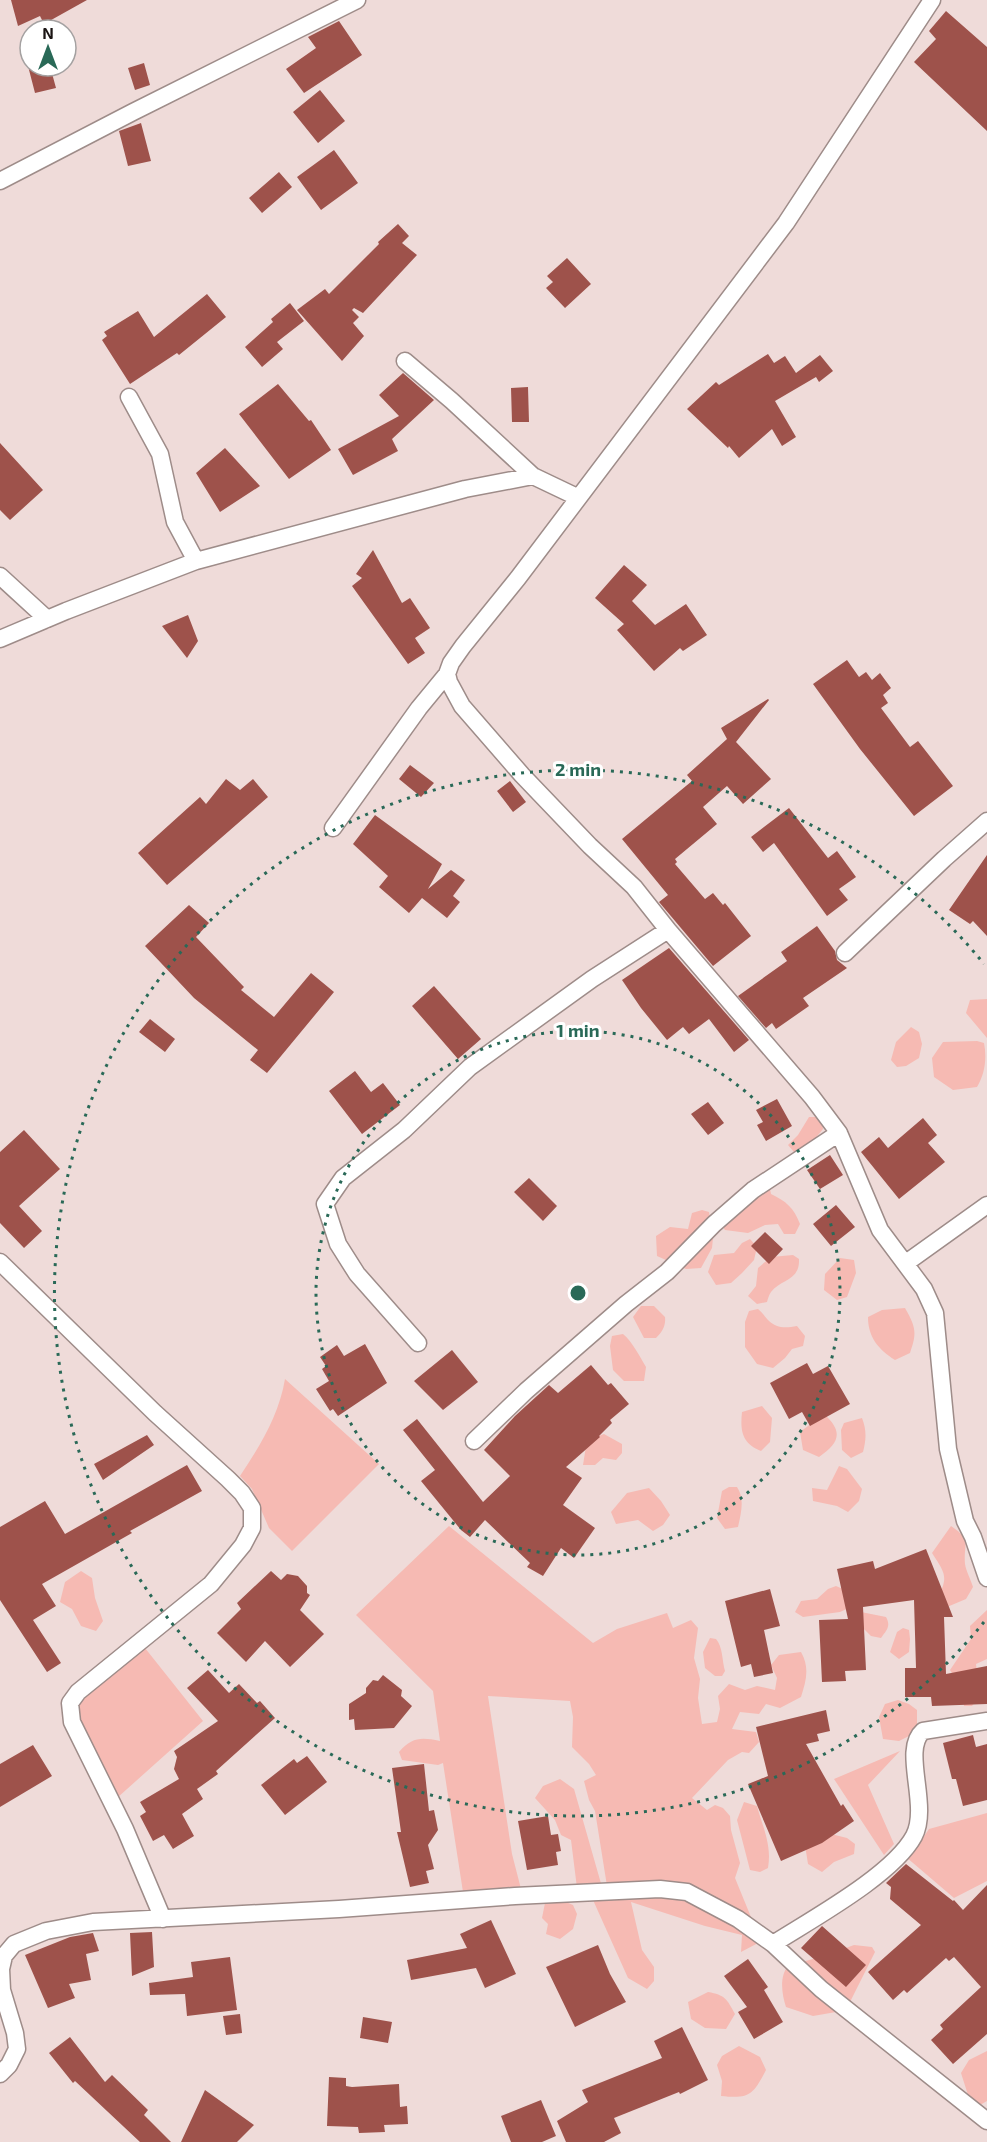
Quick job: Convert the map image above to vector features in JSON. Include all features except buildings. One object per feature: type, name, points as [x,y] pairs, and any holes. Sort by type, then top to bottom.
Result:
[{"type":"street","points":[[0,181],[357,0]]},
{"type":"street","points":[[333,828],[419,708],[447,674],[451,663],[518,578],[786,223],[932,0]]},
{"type":"street","points":[[405,361],[533,476],[578,497]]},
{"type":"street","points":[[129,398],[160,454],[175,522],[196,561]]},
{"type":"street","points":[[0,639],[196,561],[465,489],[533,476]]},
{"type":"street","points":[[0,576],[47,619]]},
{"type":"street","points":[[447,674],[462,706],[522,775],[582,838],[634,887],[668,930],[812,1097],[839,1133],[880,1230],[924,1288],[935,1313],[948,1449],[965,1521],[987,1578]]},
{"type":"street","points":[[845,953],[987,821]]},
{"type":"street","points":[[418,1343],[357,1274],[338,1244],[325,1204],[343,1178],[405,1130],[470,1067],[592,979],[668,930]]},
{"type":"street","points":[[474,1441],[526,1391],[626,1304],[667,1272],[714,1224],[753,1191],[839,1133]]},
{"type":"street","points":[[906,1263],[987,1205]]},
{"type":"street","points":[[0,1262],[122,1381],[228,1479],[242,1493],[252,1509],[252,1528],[243,1545],[211,1584],[78,1692],[70,1704],[72,1722],[126,1829],[163,1919]]},
{"type":"street","points":[[773,1944],[846,1898],[904,1851],[920,1821],[914,1745],[920,1734],[924,1731],[987,1721]]},
{"type":"street","points":[[0,2074],[9,2065],[17,2049],[15,2033],[2,1990],[1,1969],[4,1956],[14,1944],[46,1931],[93,1922],[660,1889],[687,1892],[738,1919],[773,1944],[821,1989],[987,2121]]},
{"type":"shaded area","points":[[987,999],[987,1038],[966,1013],[970,1000]]},
{"type":"shaded area","points":[[911,1027],[919,1032],[922,1044],[919,1058],[906,1066],[897,1067],[891,1060],[896,1042]]},
{"type":"shaded area","points":[[977,1041],[984,1043],[985,1066],[977,1087],[953,1090],[934,1077],[932,1058],[943,1042]]},
{"type":"shaded area","points":[[809,1117],[817,1117],[822,1121],[823,1129],[814,1140],[794,1152],[788,1145],[798,1135]]},
{"type":"shaded area","points":[[758,1183],[770,1189],[771,1194],[792,1209],[800,1224],[795,1234],[784,1234],[778,1224],[765,1225],[748,1233],[725,1230],[715,1216],[721,1208],[735,1217],[732,1202],[735,1193]]},
{"type":"shaded area","points":[[702,1210],[709,1212],[713,1238],[712,1248],[701,1268],[686,1269],[657,1256],[656,1236],[670,1227],[688,1229],[692,1213]]},
{"type":"shaded area","points":[[750,1239],[757,1247],[754,1260],[731,1283],[716,1285],[708,1272],[714,1255],[734,1253],[742,1243]]},
{"type":"shaded area","points":[[793,1255],[799,1259],[796,1272],[770,1293],[767,1302],[757,1304],[748,1296],[756,1286],[758,1268],[771,1257]]},
{"type":"shaded area","points":[[840,1258],[854,1260],[856,1273],[847,1297],[837,1300],[824,1290],[825,1274]]},
{"type":"shaded area","points":[[641,1306],[654,1306],[665,1317],[663,1329],[656,1338],[644,1338],[633,1317]]},
{"type":"shaded area","points":[[905,1308],[913,1325],[914,1340],[910,1353],[895,1360],[875,1342],[868,1324],[868,1317],[882,1310]]},
{"type":"shaded area","points":[[758,1309],[775,1325],[797,1326],[805,1336],[803,1346],[792,1349],[773,1368],[757,1364],[745,1347],[745,1322],[749,1311]]},
{"type":"shaded area","points":[[623,1334],[633,1345],[646,1367],[644,1381],[624,1381],[613,1370],[610,1346],[612,1336]]},
{"type":"shaded area","points":[[285,1379],[379,1464],[292,1551],[269,1528],[252,1489],[240,1476],[273,1418]]},
{"type":"shaded area","points":[[762,1406],[772,1418],[770,1442],[761,1451],[746,1440],[742,1431],[741,1419],[742,1412]]},
{"type":"shaded area","points":[[824,1414],[834,1426],[837,1437],[831,1447],[819,1457],[803,1450],[800,1432]]},
{"type":"shaded area","points":[[862,1418],[866,1435],[863,1452],[851,1458],[842,1450],[841,1430],[844,1423]]},
{"type":"shaded area","points":[[604,1434],[622,1444],[622,1453],[616,1460],[603,1458],[595,1465],[583,1465],[587,1440]]},
{"type":"shaded area","points":[[839,1466],[847,1469],[862,1489],[859,1501],[848,1512],[837,1506],[813,1501],[812,1488],[827,1490]]},
{"type":"shaded area","points":[[729,1487],[737,1487],[742,1506],[738,1527],[725,1529],[717,1518],[722,1491]]},
{"type":"shaded area","points":[[649,1488],[670,1515],[663,1525],[653,1531],[638,1520],[616,1524],[611,1512],[627,1493]]},
{"type":"shaded area","points":[[449,1526],[593,1643],[617,1629],[667,1613],[673,1628],[691,1620],[698,1628],[694,1658],[700,1679],[698,1698],[702,1724],[717,1722],[720,1709],[718,1696],[729,1684],[745,1690],[757,1686],[775,1690],[777,1678],[771,1665],[779,1655],[801,1652],[806,1669],[806,1680],[801,1697],[780,1708],[766,1704],[759,1714],[740,1712],[732,1729],[756,1732],[759,1742],[749,1753],[742,1752],[728,1760],[692,1798],[707,1810],[715,1805],[723,1808],[730,1816],[731,1830],[740,1863],[735,1878],[753,1922],[703,1895],[607,1886],[595,1811],[589,1800],[584,1781],[596,1775],[589,1764],[572,1747],[573,1717],[570,1701],[488,1696],[512,1854],[521,1889],[463,1892],[443,1763],[438,1765],[402,1760],[399,1752],[408,1743],[417,1739],[440,1741],[433,1691],[356,1615]]},
{"type":"shaded area","points":[[951,1526],[965,1539],[966,1570],[973,1587],[966,1599],[947,1607],[936,1602],[943,1587],[944,1577],[932,1553]]},
{"type":"shaded area","points":[[81,1571],[92,1578],[95,1598],[103,1621],[96,1631],[81,1626],[72,1609],[60,1602],[65,1582]]},
{"type":"shaded area","points":[[836,1586],[850,1592],[851,1607],[840,1612],[803,1617],[795,1612],[801,1601],[817,1599],[828,1589]]},
{"type":"shaded area","points":[[987,1610],[987,1659],[976,1664],[980,1696],[972,1706],[964,1706],[962,1689],[950,1670],[971,1639],[970,1626]]},
{"type":"shaded area","points":[[861,1612],[886,1617],[887,1630],[881,1638],[871,1636],[858,1623]]},
{"type":"shaded area","points":[[903,1628],[909,1630],[909,1652],[899,1659],[890,1652],[897,1632]]},
{"type":"shaded area","points":[[710,1638],[716,1639],[720,1646],[725,1671],[722,1676],[715,1676],[705,1668],[703,1652]]},
{"type":"shaded area","points":[[145,1648],[203,1721],[117,1798],[85,1736],[79,1711],[80,1700]]},
{"type":"shaded area","points":[[898,1700],[917,1710],[917,1732],[899,1741],[883,1739],[879,1717],[885,1704]]},
{"type":"shaded area","points":[[900,1751],[868,1785],[894,1844],[884,1855],[834,1779]]},
{"type":"shaded area","points":[[560,1779],[574,1789],[602,1887],[577,1888],[571,1840],[561,1835],[555,1820],[535,1798],[543,1786]]},
{"type":"shaded area","points":[[744,1802],[757,1806],[766,1837],[769,1852],[768,1868],[760,1872],[750,1870],[737,1820]]},
{"type":"shaded area","points":[[987,1813],[987,1881],[954,1898],[906,1857],[929,1829]]},
{"type":"shaded area","points":[[827,1833],[847,1838],[855,1844],[854,1854],[834,1862],[822,1872],[808,1864],[804,1839]]},
{"type":"shaded area","points":[[667,1895],[704,1908],[760,1942],[741,1952],[742,1935],[705,1926],[631,1902],[642,1950],[654,1967],[654,1981],[647,1989],[628,1978],[593,1900]]},
{"type":"shaded area","points":[[555,1900],[573,1905],[577,1914],[573,1929],[560,1939],[546,1934],[548,1924],[542,1918],[545,1903]]},
{"type":"shaded area","points":[[854,1945],[872,1947],[875,1952],[849,2004],[836,2012],[813,2016],[786,2007],[782,1981],[788,1966]]},
{"type":"shaded area","points":[[708,1992],[725,1998],[735,2014],[726,2029],[705,2028],[691,2019],[688,2002]]},
{"type":"shaded area","points":[[739,2046],[760,2057],[766,2070],[750,2094],[738,2097],[721,2096],[722,2081],[717,2065],[722,2056]]},
{"type":"shaded area","points":[[987,2051],[987,2101],[980,2105],[968,2095],[961,2073],[969,2060]]}]
